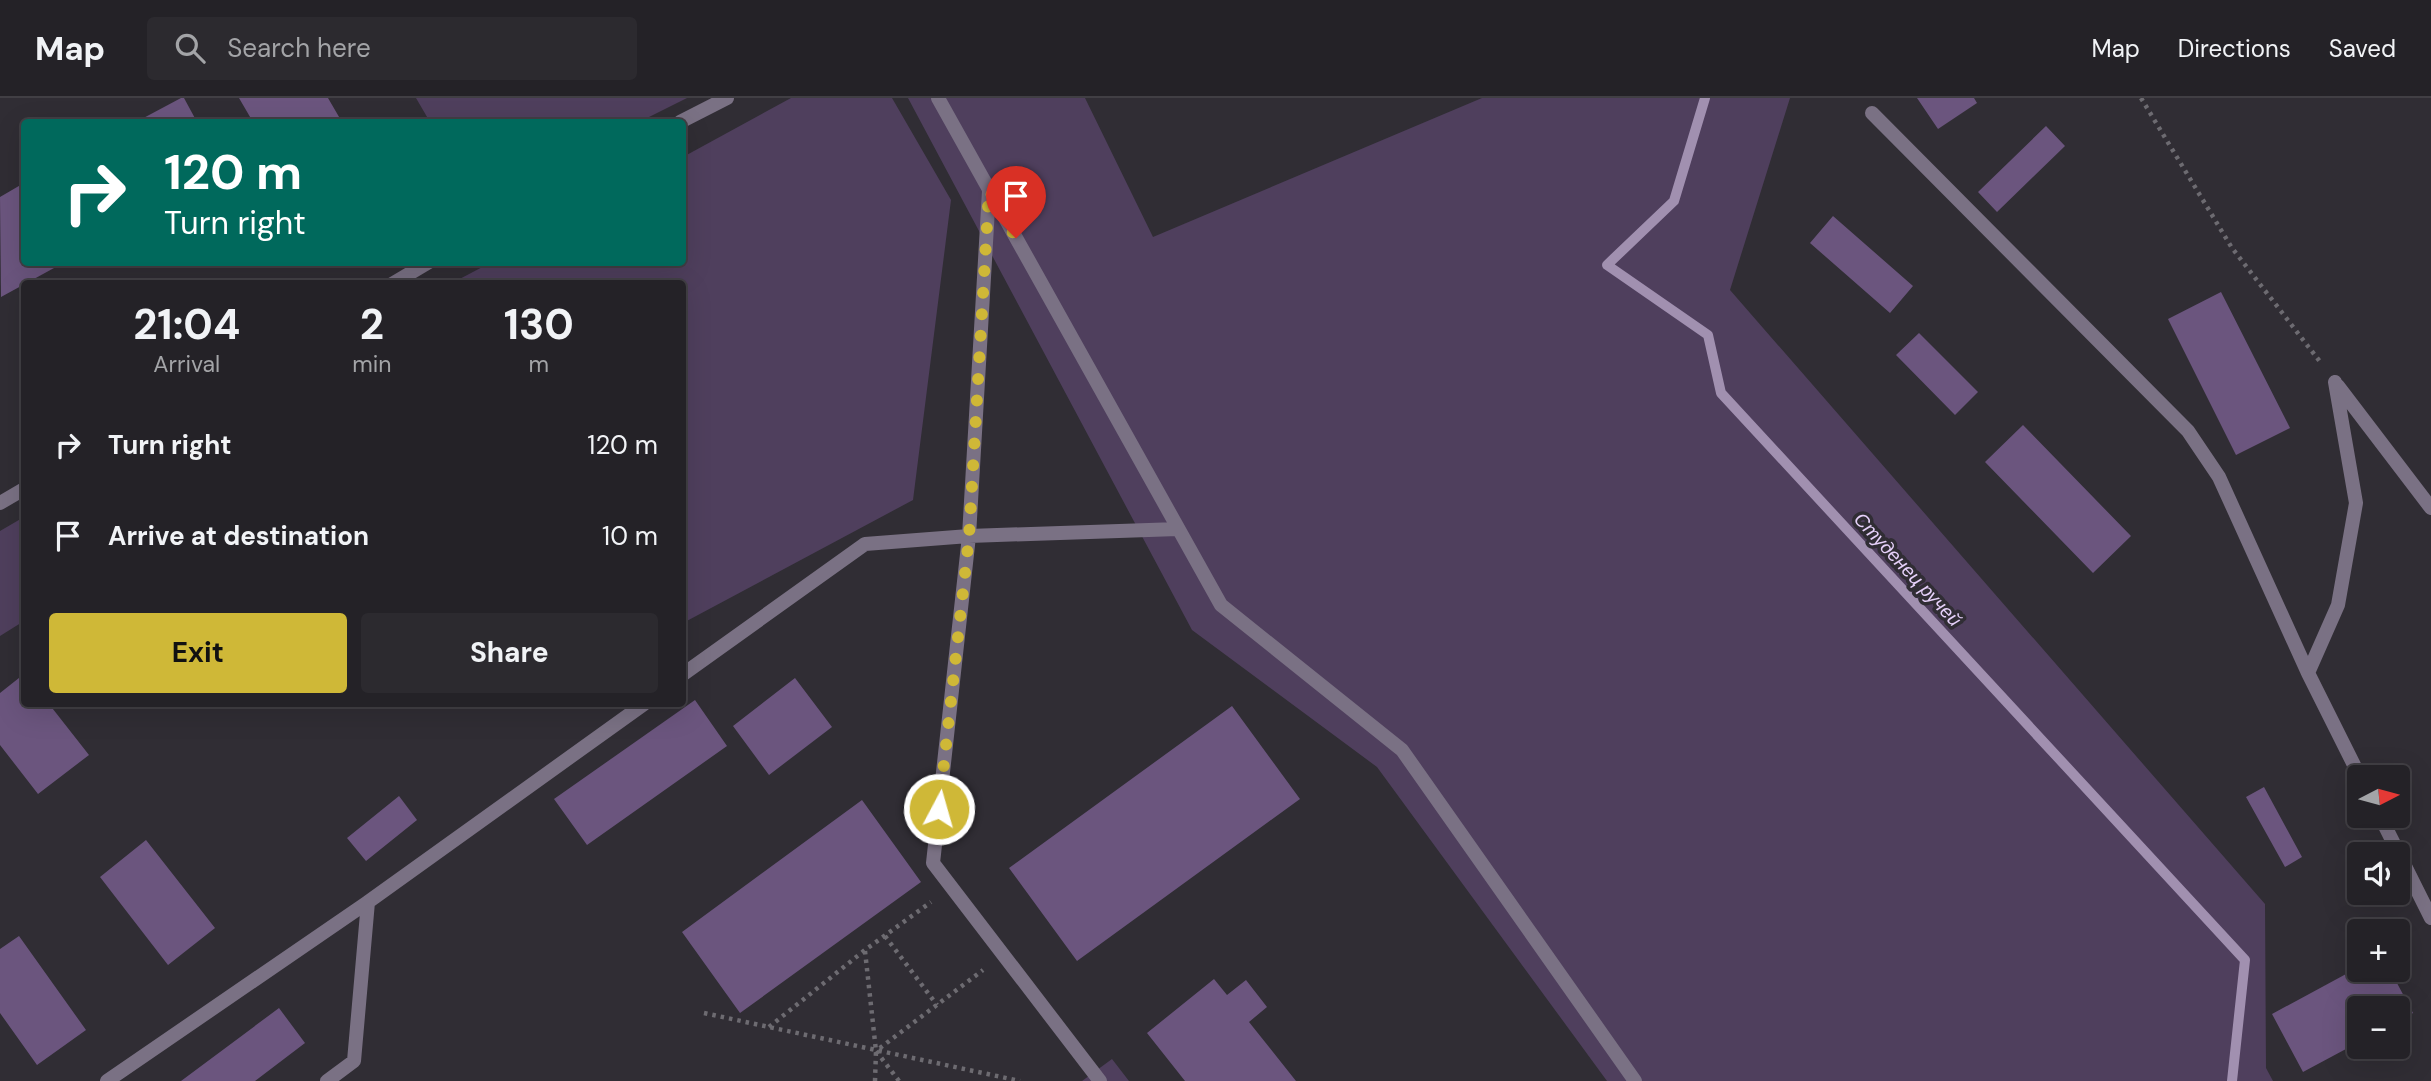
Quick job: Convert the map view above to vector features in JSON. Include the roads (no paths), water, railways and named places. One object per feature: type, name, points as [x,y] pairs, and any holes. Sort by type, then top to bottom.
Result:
[{"type":"lane","points":[[684,119],[706,102],[727,98]]},
{"type":"lane","points":[[938,98],[1221,605],[1402,750],[1635,1081]]},
{"type":"lane","points":[[1872,113],[2188,431],[2219,477],[2308,673],[2354,765]]},
{"type":"lane","points":[[989,190],[969,537],[933,863],[1100,1081]]},
{"type":"lane","points":[[399,280],[422,266]]},
{"type":"lane","points":[[2308,673],[2338,605],[2356,503],[2335,382],[2431,508]]},
{"type":"lane","points":[[0,503],[21,491]]},
{"type":"lane","points":[[686,673],[865,544],[1178,529]]},
{"type":"lane","points":[[107,1081],[368,902],[639,707]]},
{"type":"lane","points":[[2385,828],[2431,918]]},
{"type":"lane","points":[[327,1081],[355,1061],[368,902]]},
{"type":"waterway","name":"Студенец ручей","points":[[1705,98],[1674,201],[1607,265],[1708,335],[1721,393],[2245,960],[2232,1081]]}]
